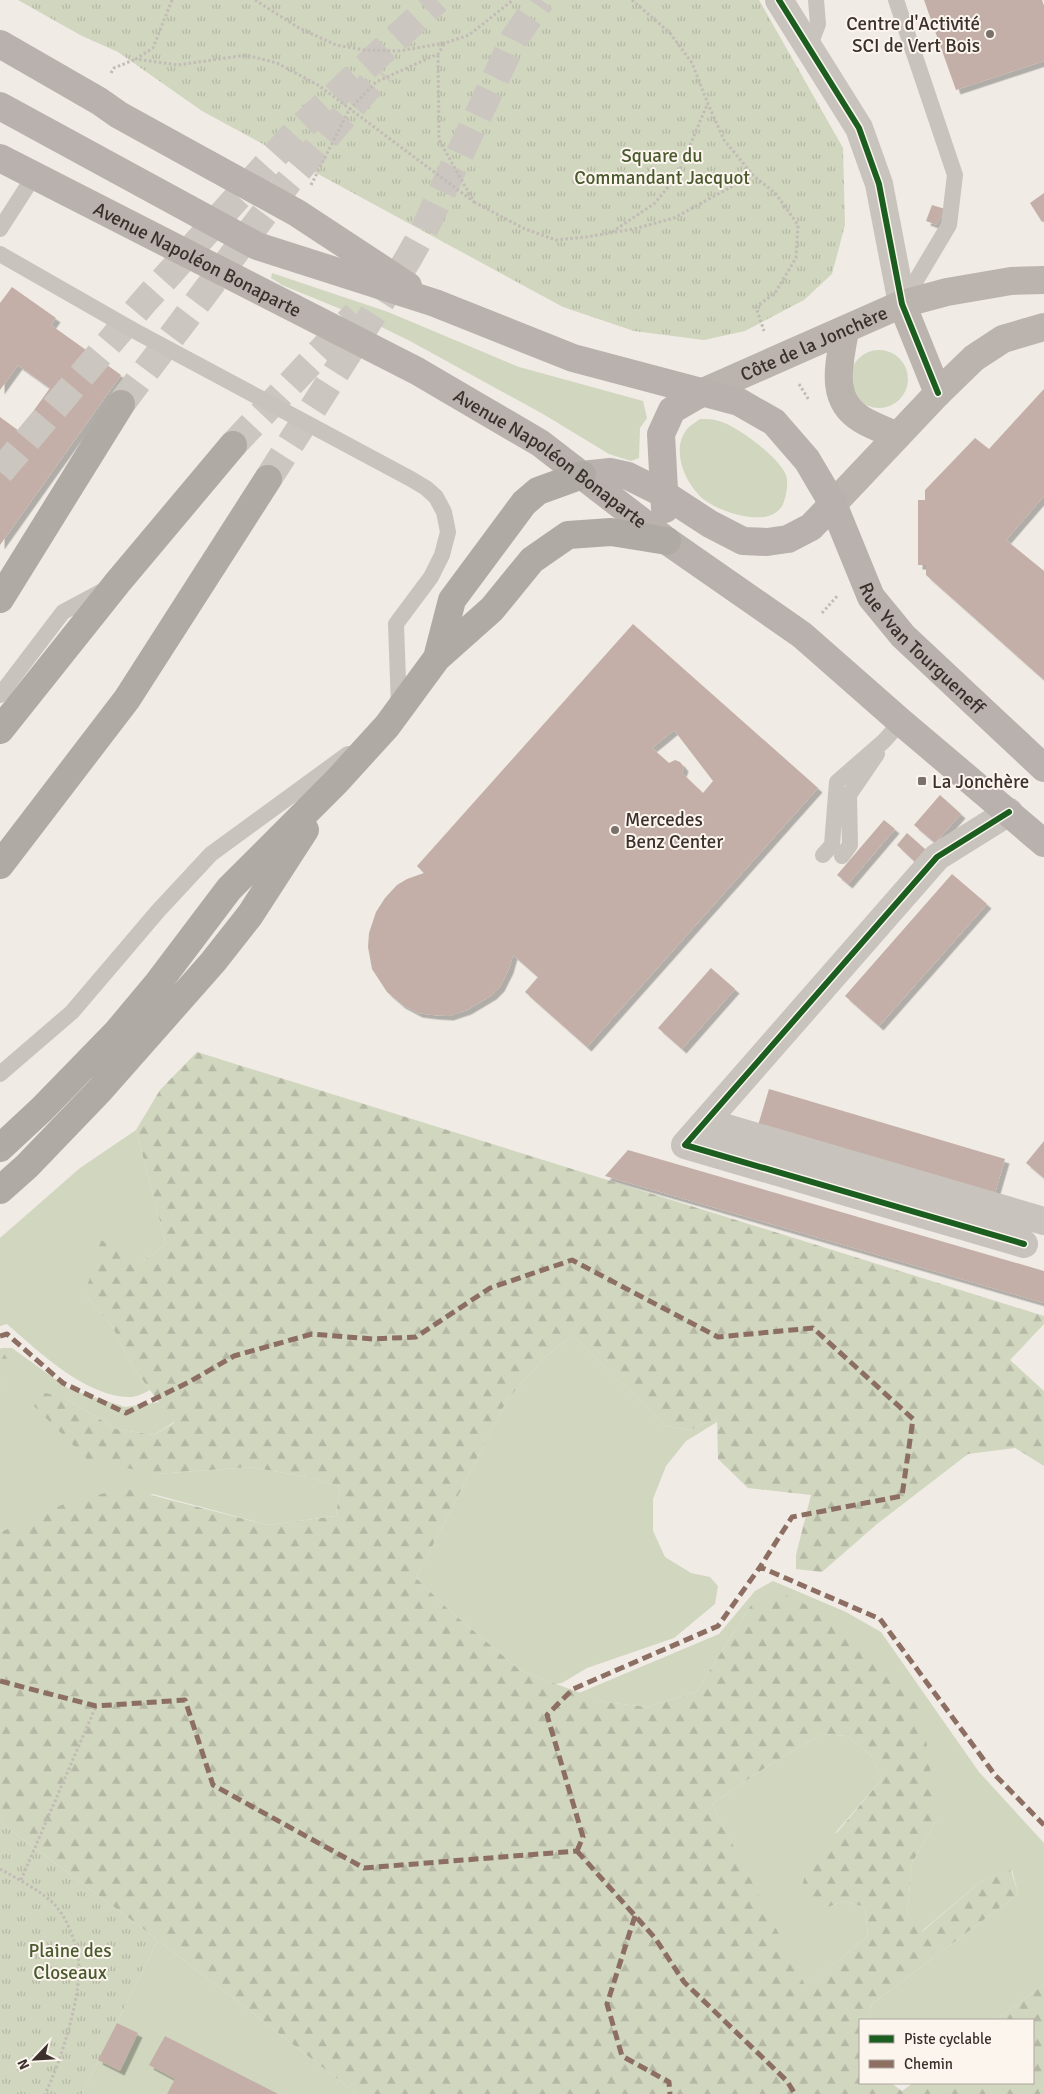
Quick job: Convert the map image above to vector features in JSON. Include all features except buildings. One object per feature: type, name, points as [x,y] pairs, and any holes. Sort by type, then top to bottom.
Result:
[{"type":"highway","points":[[0,599],[121,404]]},
{"type":"highway","points":[[0,730],[118,582],[233,445]]},
{"type":"highway","points":[[437,658],[452,600],[524,503],[538,491],[582,475]]},
{"type":"highway","points":[[0,865],[128,699],[268,479]]},
{"type":"highway","points":[[0,1148],[42,1109],[118,1032],[158,984],[229,889],[336,782],[393,718],[437,658],[492,609],[532,560],[568,535],[611,532],[667,541]]},
{"type":"highway","points":[[0,1190],[27,1166],[100,1090],[213,962],[250,914],[336,782]]},
{"type":"main road","points":[[0,44],[99,101],[119,116],[297,212],[435,303]]},
{"type":"main road","points":[[0,106],[258,246],[435,303],[572,358],[739,402],[774,422],[807,460],[833,504],[811,527],[788,539],[767,542],[743,541],[710,524],[664,494],[628,476],[610,472],[582,475]]},
{"type":"main road","name":"Avenue Napoléon Bonaparte","points":[[0,158],[417,371],[540,443],[667,541],[802,635],[893,731],[1009,812],[1044,843]]},
{"type":"main road","points":[[667,541],[661,434],[672,410],[703,392]]},
{"type":"main road","name":"Rue Yvan Tourgueneff","points":[[833,504],[871,597],[903,636],[1044,768]]},
{"type":"street","points":[[778,0],[859,128],[879,184],[902,304],[938,393]]},
{"type":"street","name":"Côte de la Jonchère","points":[[703,392],[902,304],[956,290],[1011,281],[1044,280]]},
{"type":"street","points":[[833,504],[938,393],[974,358],[1003,339],[1044,327]]},
{"type":"street","points":[[845,330],[838,385],[841,398],[849,410],[861,419],[897,436]]},
{"type":"street","points":[[1009,812],[937,857],[685,1146],[1024,1244]]},
{"type":"street","points":[[706,1122],[1044,1221]]},
{"type":"lane","points":[[809,48],[818,24],[816,0]]},
{"type":"lane","points":[[896,0],[955,175],[950,225],[902,304]]},
{"type":"lane","points":[[0,229],[34,176]]},
{"type":"lane","points":[[0,254],[133,330],[411,478],[436,497],[444,512],[448,532],[442,555],[431,577],[396,624],[393,718],[211,854],[158,911],[72,1012],[0,1074]]},
{"type":"lane","points":[[0,695],[63,612],[118,582]]},
{"type":"lane","points":[[822,855],[832,845],[837,782],[893,731]]},
{"type":"lane","points":[[842,856],[850,845],[849,795],[893,731]]},
{"type":"path","points":[[172,0],[154,48],[136,59],[178,65],[246,55],[277,64],[318,85],[474,202],[525,229],[556,240],[634,229],[674,218],[753,175]]},
{"type":"path","points":[[255,0],[299,28],[336,45],[365,50],[399,51],[446,43],[469,35],[513,0]]},
{"type":"path","points":[[632,0],[670,32],[692,63],[724,140],[753,175],[776,194],[798,225],[796,258],[775,293],[756,307],[761,325]]},
{"type":"path","points":[[297,212],[350,110],[376,82],[438,54],[446,43]]},
{"type":"path","points":[[438,54],[439,140],[474,202]]},
{"type":"path","points":[[611,233],[655,202],[677,176],[708,104]]},
{"type":"path","points":[[821,613],[838,595]]},
{"type":"path","points":[[21,1880],[96,1706]]},
{"type":"path","points":[[0,1869],[21,1880],[55,1904],[70,1930],[79,1958],[78,1982],[67,2039],[54,2077],[45,2094]]},
{"type":"green space","name":"Square du Commandant Jacquot","points":[[18,0],[759,0],[843,148],[845,225],[832,274],[804,300],[745,331],[704,340],[634,331],[563,307],[202,111],[118,52],[82,36]]},
{"type":"green space","points":[[272,273],[388,312],[519,367],[643,401],[647,418],[640,428],[639,458],[631,461],[609,454],[543,414],[410,341],[365,319],[282,285],[271,278]]},
{"type":"green space","points":[[873,350],[885,350],[900,358],[908,373],[908,385],[900,400],[885,408],[873,408],[858,400],[850,385],[850,373],[858,358]]},
{"type":"green space","points":[[700,419],[717,420],[736,429],[757,443],[782,468],[786,475],[787,490],[782,506],[775,513],[758,517],[735,514],[713,505],[698,494],[684,471],[681,462],[680,444],[688,428]]},
{"type":"green space","points":[[197,1052],[1044,1316],[1044,1324],[1010,1360],[1044,1391],[1044,1466],[1015,1448],[968,1454],[877,1524],[822,1572],[796,1569],[796,1555],[811,1495],[748,1488],[718,1459],[717,1418],[690,1430],[665,1426],[573,1335],[545,1357],[507,1400],[416,1578],[449,1610],[521,1671],[605,1702],[647,1707],[696,1692],[751,1605],[782,1593],[840,1621],[894,1672],[922,1710],[937,1819],[912,1863],[907,1915],[923,1931],[980,1882],[1011,1870],[1018,1894],[872,2004],[869,2019],[859,2019],[859,2084],[892,2084],[902,2091],[912,2084],[1034,2084],[1034,2019],[997,2019],[1044,1984],[1044,2094],[357,2094],[158,1940],[0,1822],[0,1530],[3,1531],[64,1504],[124,1488],[268,1525],[336,1516],[340,1487],[308,1477],[250,1467],[156,1474],[88,1460],[34,1406],[41,1392],[63,1397],[116,1429],[154,1435],[174,1423],[131,1364],[112,1326],[85,1294],[101,1240],[142,1262],[166,1244],[136,1130],[160,1090]],"holes":[[[822,1734],[847,1736],[871,1755],[882,1779],[807,1868],[801,1890],[809,1903],[828,1907],[844,1901],[865,1907],[868,1936],[806,1987],[712,1804],[769,1765]]]},
{"type":"green space","points":[[136,1130],[166,1244],[142,1262],[85,1294],[112,1326],[131,1364],[150,1390],[132,1397],[115,1396],[81,1382],[33,1347],[7,1324],[0,1326],[0,1238],[80,1168]]},
{"type":"green space","points":[[573,1335],[665,1426],[690,1430],[717,1418],[717,1422],[686,1441],[666,1466],[653,1499],[653,1531],[665,1557],[691,1573],[710,1577],[718,1586],[715,1604],[674,1638],[587,1668],[562,1683],[556,1684],[521,1671],[449,1610],[416,1578],[507,1400],[545,1357]]},
{"type":"green space","points":[[1,1348],[12,1348],[69,1389],[125,1407],[160,1402],[174,1422],[154,1435],[116,1429],[63,1397],[156,1474],[250,1467],[308,1477],[340,1487],[336,1516],[268,1525],[153,1494],[3,1531],[0,1530],[0,1387],[9,1364]]},
{"type":"green space","points":[[0,1349],[10,1364],[0,1387]]},
{"type":"green space","points":[[773,1581],[846,1612],[881,1632],[979,1772],[1044,1843],[1044,1984],[997,2019],[869,2019],[872,2004],[1018,1894],[1012,1870],[980,1882],[922,1931],[907,1915],[912,1863],[937,1819],[751,1605],[696,1692],[647,1707],[605,1702],[579,1693],[719,1634],[755,1591]]},
{"type":"green space","points":[[822,1734],[847,1736],[871,1755],[882,1779],[836,1832],[828,1907],[844,1901],[865,1907],[868,1936],[805,1988],[712,1804],[769,1765]]},
{"type":"green space","name":"Plaine des Closeaux","points":[[0,1822],[158,1940],[82,2094],[0,2094]]},
{"type":"green space","points":[[158,1940],[357,2094],[82,2094]]},
{"type":"tunnel","points":[[0,472],[143,303],[295,133],[437,0]]},
{"type":"tunnel","points":[[268,479],[408,259],[423,232],[514,39],[541,0]]},
{"type":"tunnel","points":[[121,404],[288,182],[381,72]]},
{"type":"tunnel","points":[[233,445],[356,314]]},
{"type":"marked path","points":[[0,1336],[7,1334],[63,1383],[126,1413],[189,1382],[234,1356],[312,1334],[373,1339],[416,1337],[490,1288],[572,1260],[718,1337],[813,1328],[913,1419],[902,1496],[792,1517],[760,1567],[880,1619],[995,1775],[1044,1825]]},
{"type":"marked path","points":[[577,1851],[583,1837],[547,1715],[573,1689],[718,1626],[760,1567]]},
{"type":"marked path","points":[[0,1681],[96,1706],[185,1700],[213,1785],[364,1868],[577,1851]]},
{"type":"marked path","points":[[577,1851],[655,1938],[684,1982],[787,2081],[795,2094]]},
{"type":"marked path","points":[[635,1916],[607,2004],[622,2056],[669,2082],[670,2094]]},
{"type":"cycle path","points":[[779,0],[859,128],[879,184],[902,304],[938,393]]},
{"type":"cycle path","points":[[1009,812],[937,857],[685,1145],[1024,1244]]},
{"type":"place","name":"Centre d'Activité SCI de Vert Bois","points":[[990,34]]},
{"type":"place","name":"La Jonchère","points":[[922,781]]},
{"type":"place","name":"Mercedes Benz Center","points":[[615,830]]}]
